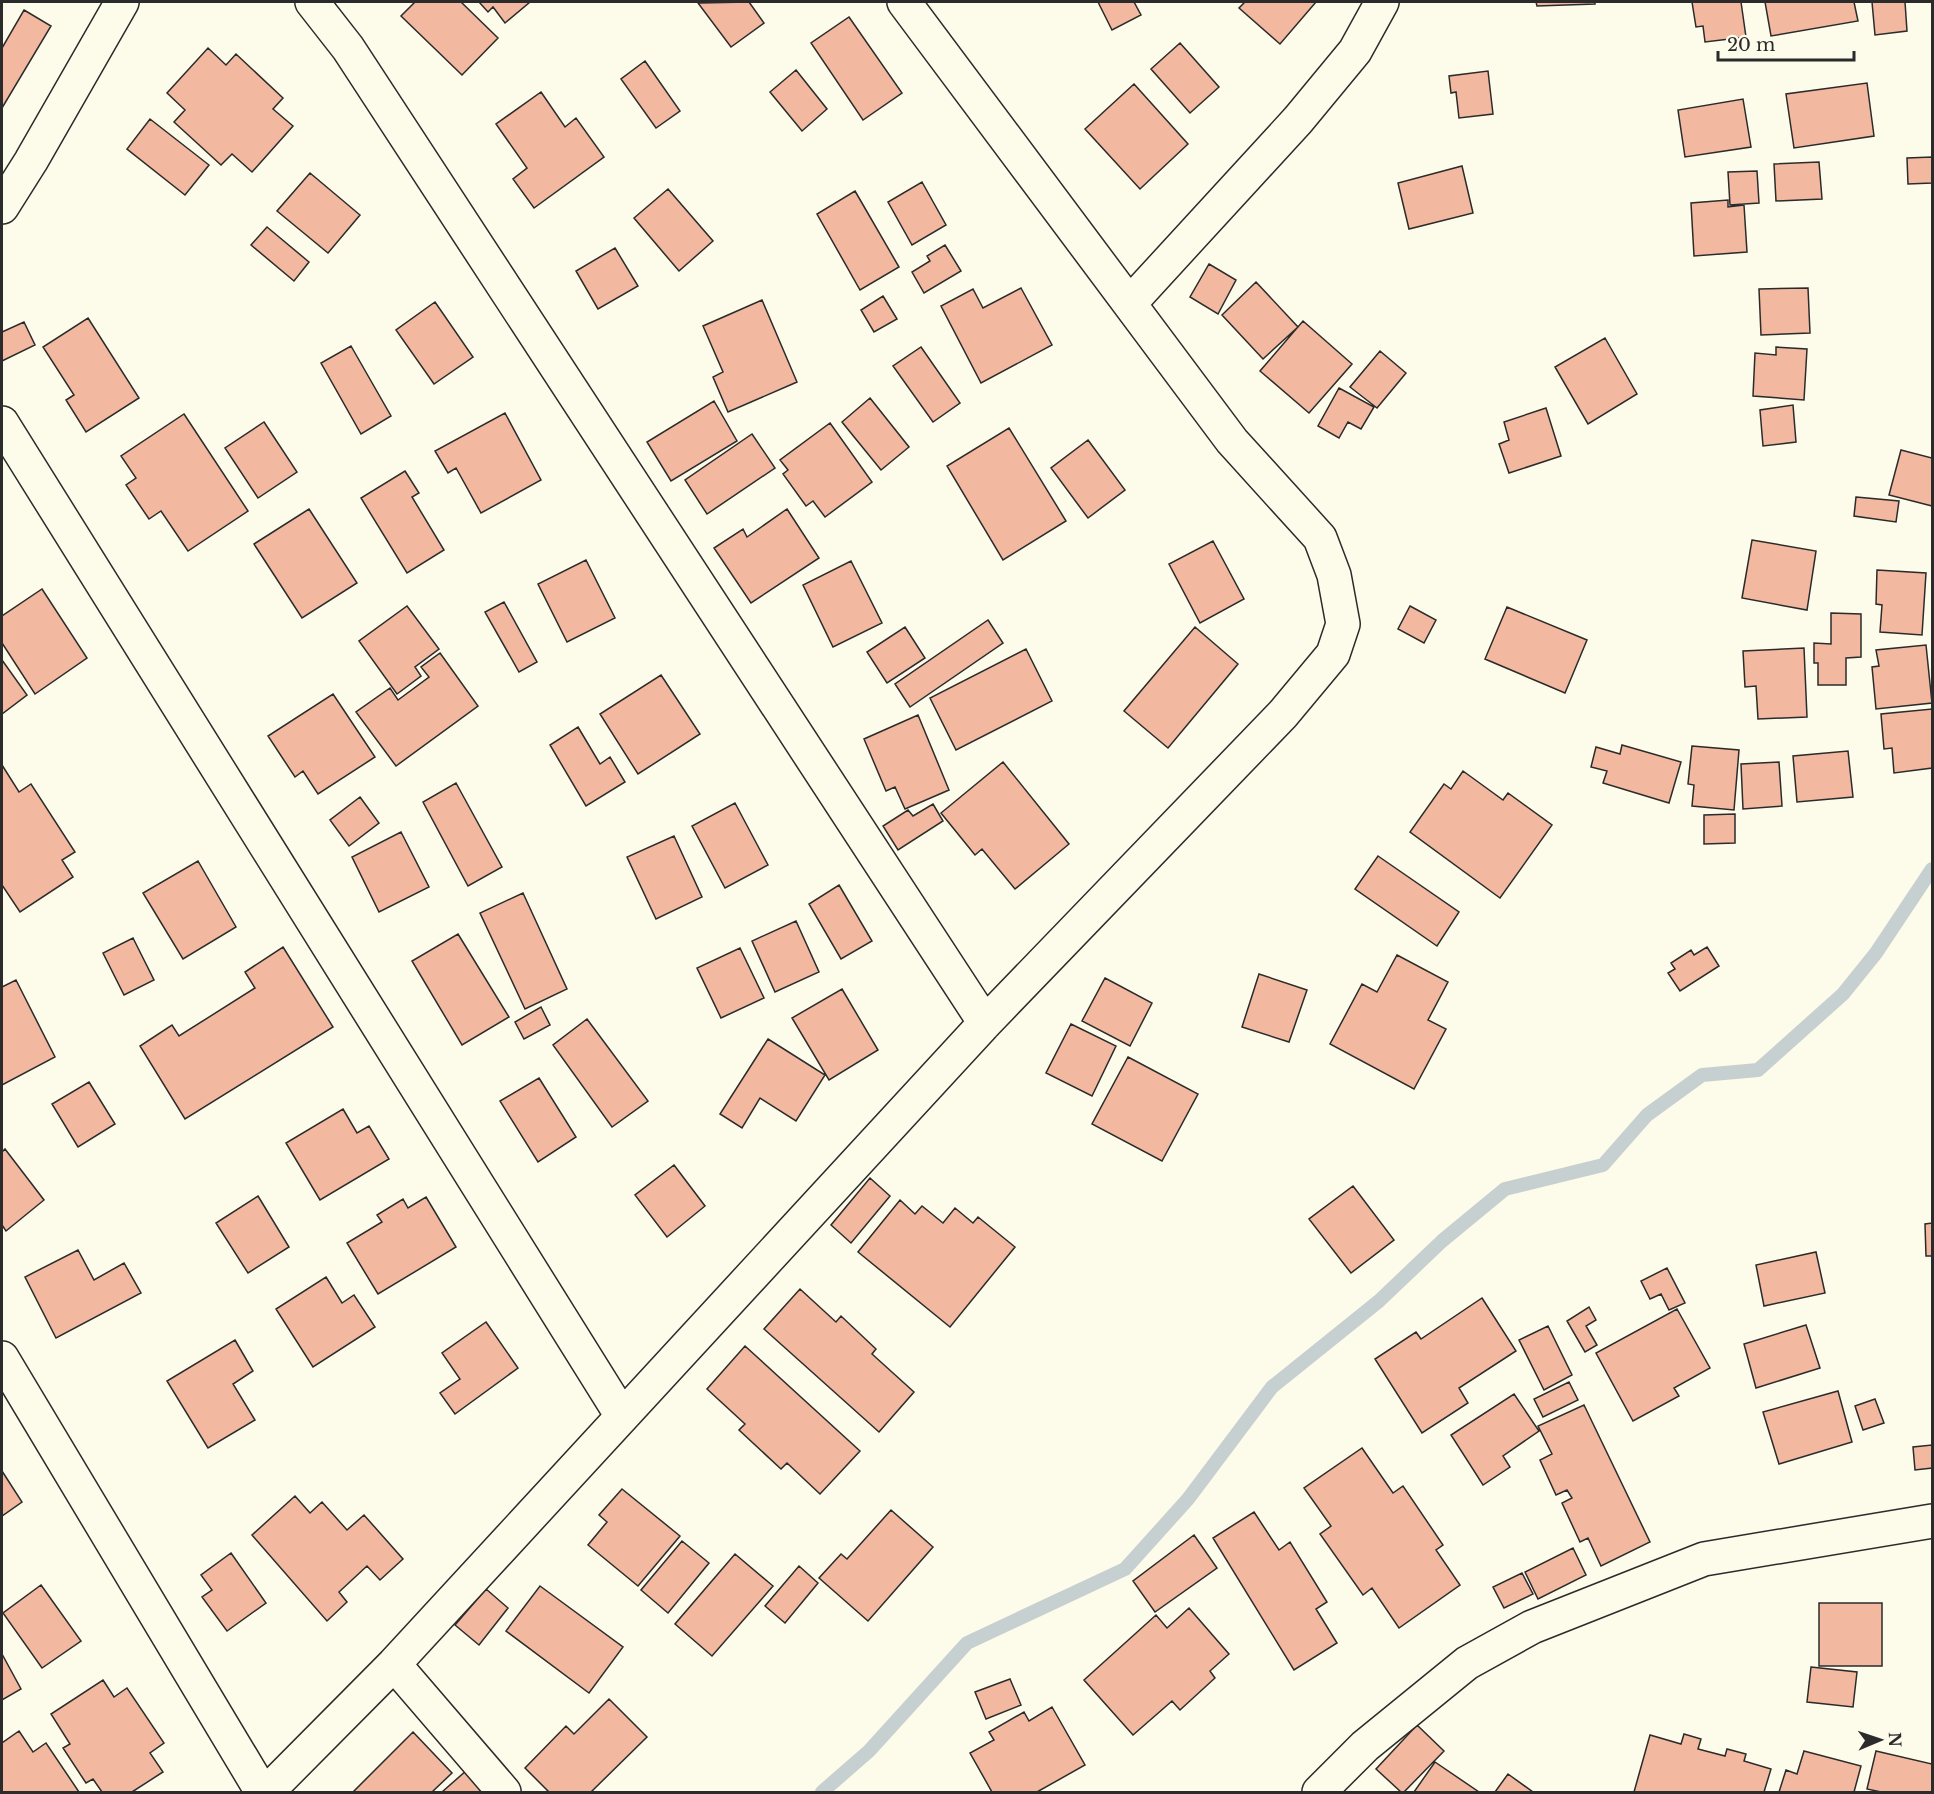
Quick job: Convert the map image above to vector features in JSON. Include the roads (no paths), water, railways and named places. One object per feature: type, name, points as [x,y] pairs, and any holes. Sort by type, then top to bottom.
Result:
[{"type":"street","points":[[2,207],[31,162],[122,2]]},
{"type":"street","points":[[312,2],[361,68],[985,1023]]},
{"type":"street","points":[[267,1792],[393,1664],[985,1023],[1284,714],[1333,654],[1343,624],[1334,575],[1320,538],[1232,441],[904,2]]},
{"type":"street","points":[[1131,303],[1298,120],[1355,51],[1382,2]]},
{"type":"street","points":[[2,423],[622,1416]]},
{"type":"street","points":[[2,1358],[262,1792]]},
{"type":"street","points":[[1319,1792],[1365,1746],[1467,1663],[1532,1627],[1704,1559],[1932,1521]]},
{"type":"street","points":[[393,1664],[504,1792]]},
{"type":"waterway","points":[[822,1792],[869,1751],[967,1643],[1125,1569],[1188,1499],[1272,1387],[1379,1301],[1442,1241],[1505,1189],[1603,1165],[1647,1115],[1702,1075],[1758,1070],[1843,994],[1876,953],[1932,869]]}]
